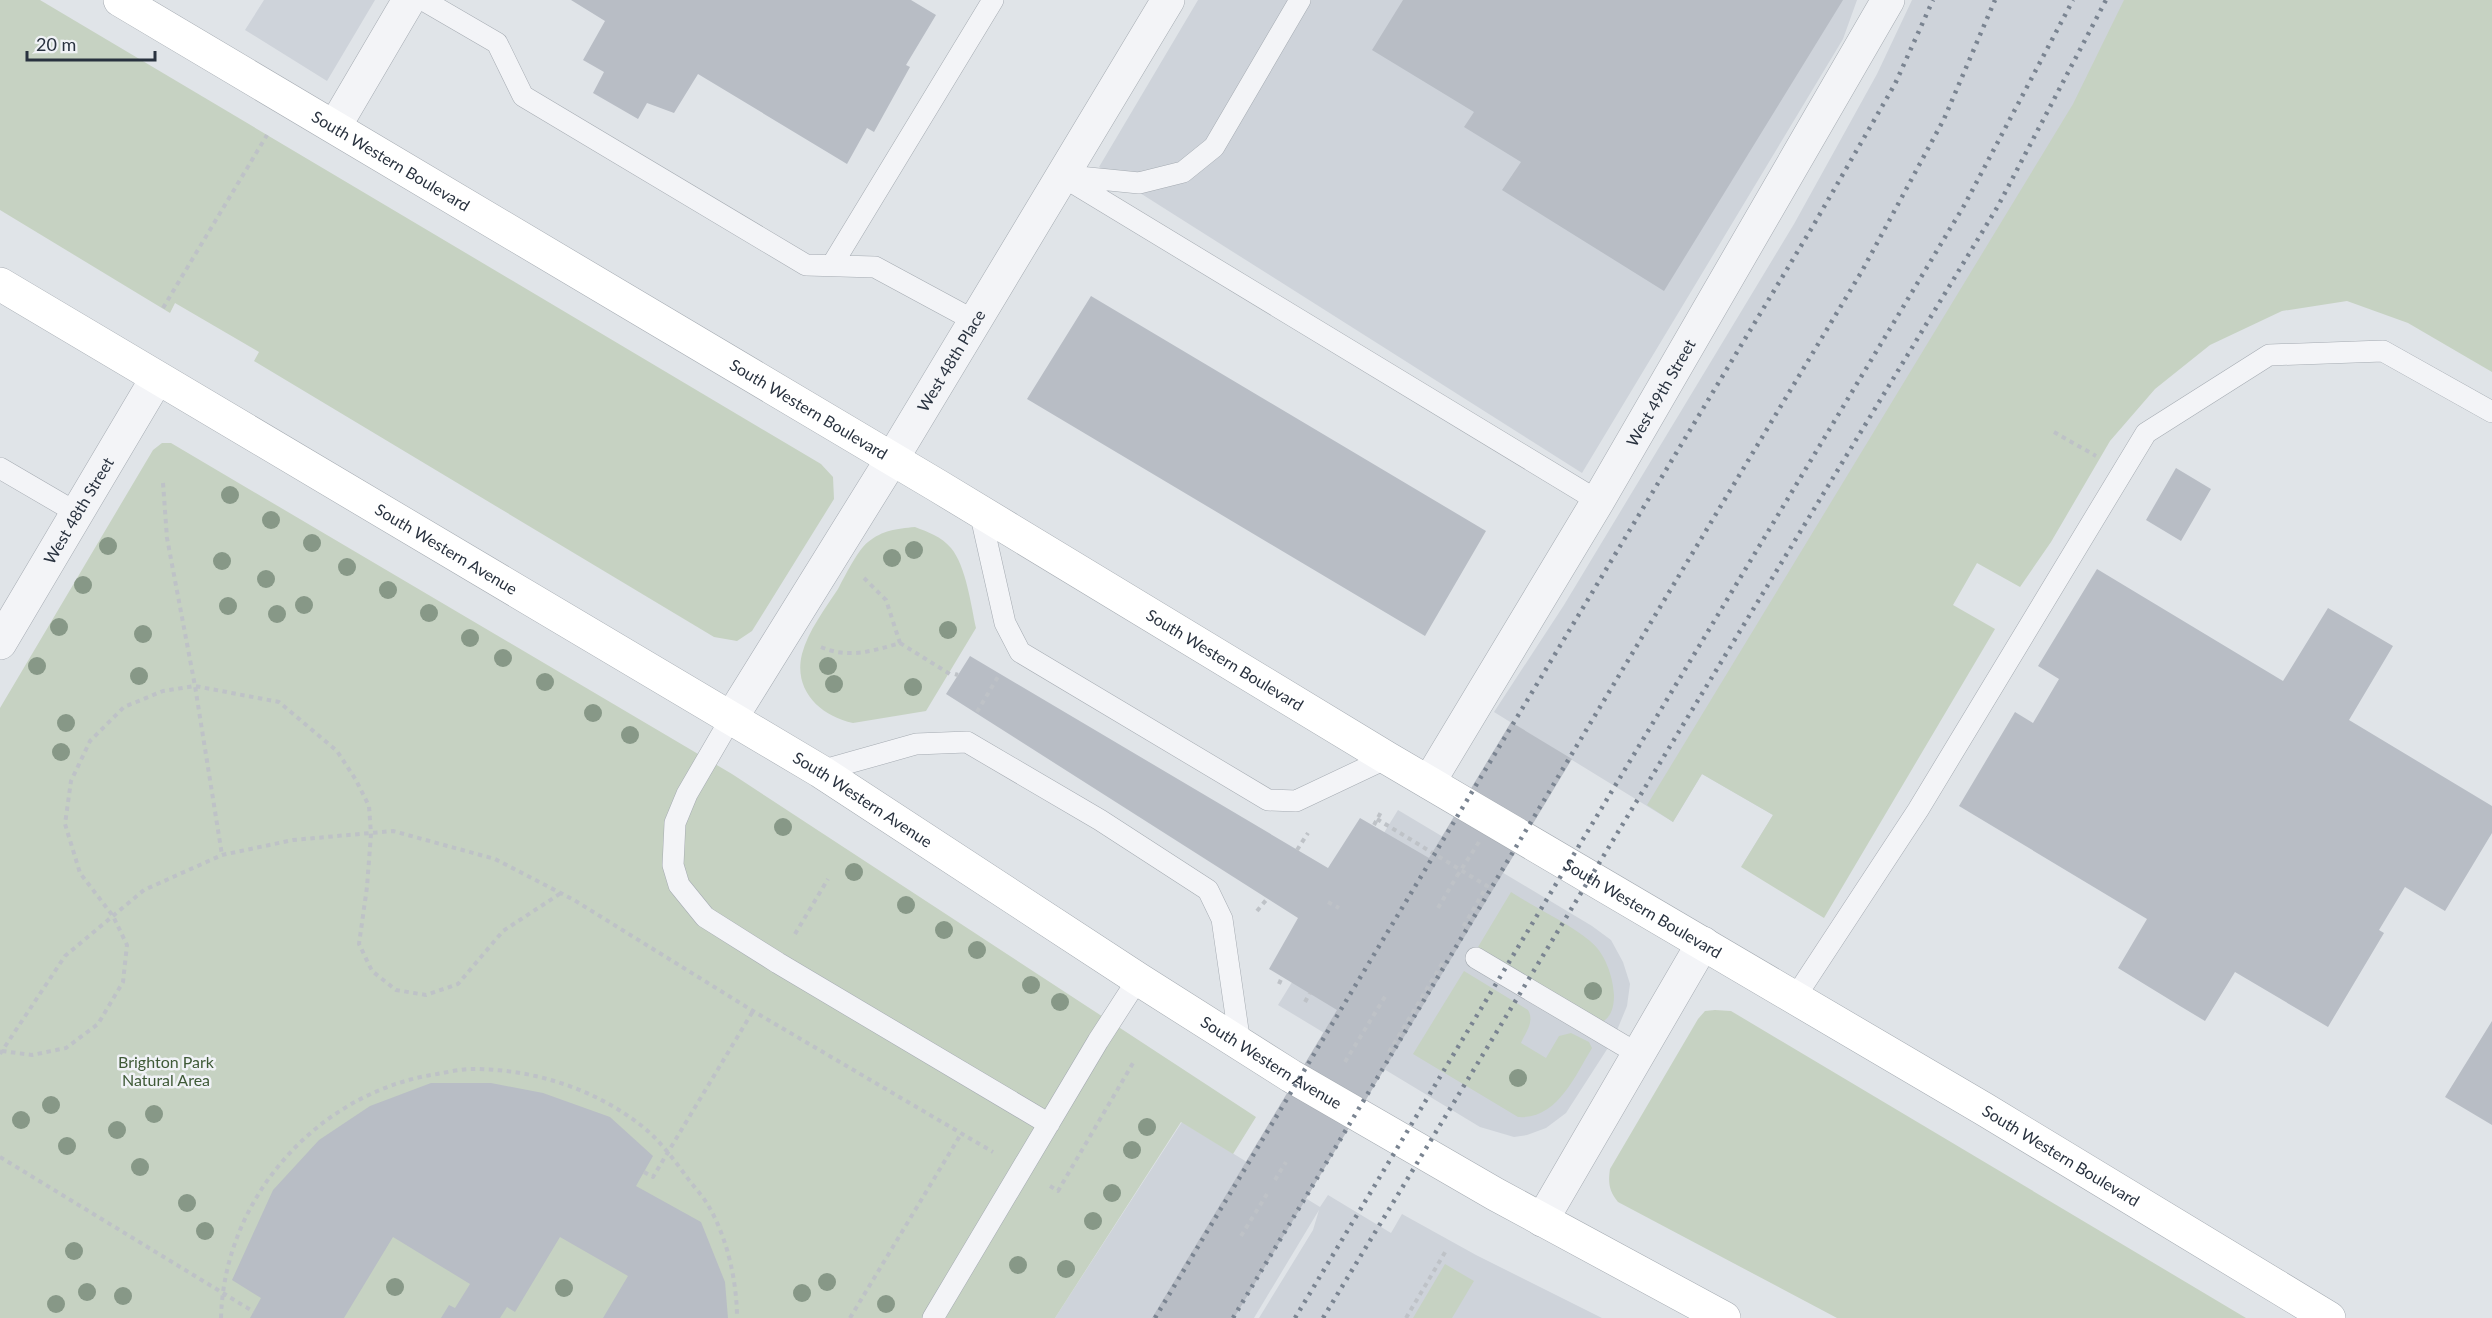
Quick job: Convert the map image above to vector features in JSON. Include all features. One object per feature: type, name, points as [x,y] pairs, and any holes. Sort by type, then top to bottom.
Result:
[{"type":"street","name":"South Western Boulevard","points":[[120,0],[892,459],[1388,758],[1984,1109],[2329,1318]]},
{"type":"street","points":[[334,126],[410,0]]},
{"type":"street","name":"West 48th Place","points":[[730,720],[892,459],[1168,0]]},
{"type":"street","name":"West 49th Street","points":[[1429,782],[1598,501],[1888,0]]},
{"type":"street","name":"South Western Avenue","points":[[0,284],[730,720],[820,771],[1291,1076],[1542,1220],[1724,1318]]},
{"type":"street","name":"West 48th Street","points":[[0,643],[157,378]]},
{"type":"street","points":[[1542,1220],[1703,943]]},
{"type":"lane","points":[[423,0],[497,43],[523,96],[806,265],[875,267],[975,321]]},
{"type":"lane","points":[[832,266],[993,0]]},
{"type":"lane","points":[[1062,176],[1139,183],[1184,172],[1214,147],[1300,0]]},
{"type":"lane","points":[[1062,176],[1598,501]]},
{"type":"lane","points":[[1794,999],[1918,810],[2146,433],[2269,355],[2383,351],[2492,412]]},
{"type":"lane","points":[[0,468],[77,513]]},
{"type":"lane","points":[[980,512],[1005,623],[1020,652],[1268,800],[1296,801],[1388,758]]},
{"type":"lane","points":[[730,720],[681,804],[675,823],[673,865],[679,885],[705,917],[1049,1124]]},
{"type":"lane","points":[[820,771],[916,744],[968,742],[1120,833],[1208,890],[1222,919],[1240,1044]]},
{"type":"lane","points":[[1476,958],[1638,1054]]},
{"type":"lane","points":[[933,1318],[1138,979]]},
{"type":"path","points":[[163,308],[267,135]]},
{"type":"path","points":[[2054,432],[2123,471]]},
{"type":"path","points":[[163,483],[167,538],[195,687],[222,855]]},
{"type":"path","points":[[856,572],[873,585],[886,600],[900,644],[955,675]]},
{"type":"path","points":[[813,643],[845,655],[900,644]]},
{"type":"path","points":[[976,713],[1000,674]]},
{"type":"path","points":[[561,893],[503,931],[458,984],[426,995],[396,990],[372,971],[359,944],[371,834],[369,806],[356,780],[337,751],[279,702],[195,687],[163,691],[124,707],[90,741],[71,781],[65,824],[81,873],[113,916],[127,945],[123,982],[98,1024],[66,1048],[32,1055],[1,1052],[64,956],[113,916],[144,890],[222,855],[293,840],[371,834],[393,831],[495,858],[561,893],[753,1011],[993,1152]]},
{"type":"path","points":[[1374,825],[1381,813]]},
{"type":"path","points":[[1377,819],[1487,886],[1458,935]]},
{"type":"path","points":[[1297,850],[1311,829]]},
{"type":"path","points":[[1438,908],[1479,842]]},
{"type":"path","points":[[792,940],[828,879]]},
{"type":"path","points":[[1257,911],[1267,899]]},
{"type":"path","points":[[1328,902],[1339,908]]},
{"type":"path","points":[[1389,1052],[1447,955]]},
{"type":"path","points":[[1279,984],[1282,977]]},
{"type":"path","points":[[1305,1002],[1310,993]]},
{"type":"path","points":[[1345,1062],[1386,995]]},
{"type":"path","points":[[644,1172],[653,1177],[753,1011]]},
{"type":"path","points":[[1045,1182],[1058,1191],[1133,1063]]},
{"type":"path","points":[[221,1318],[222,1291],[238,1232],[267,1179],[307,1135],[356,1100],[412,1078],[471,1069],[530,1074],[588,1092],[638,1123],[669,1153],[708,1206],[723,1242],[737,1299],[738,1318]]},
{"type":"path","points":[[850,1318],[961,1134]]},
{"type":"path","points":[[0,1157],[254,1312]]},
{"type":"path","points":[[1275,1180],[1286,1162]]},
{"type":"path","points":[[1241,1236],[1267,1194]]},
{"type":"path","points":[[1406,1318],[1447,1249]]},
{"type":"shaded area","points":[[264,0],[375,0],[327,81],[245,30]]},
{"type":"shaded area","points":[[1198,0],[1857,0],[1843,39],[1582,473],[1099,167]]},
{"type":"shaded area","points":[[1912,0],[2257,0],[2064,417],[1741,867],[1773,815],[1702,774],[1673,822],[1494,712],[1564,605],[1794,224],[1877,74]]},
{"type":"shaded area","points":[[1398,810],[1592,926],[1611,940],[1623,962],[1630,984],[1627,1006],[1613,1040],[1566,1113],[1546,1128],[1514,1137],[1480,1127],[1278,1005]]},
{"type":"shaded area","points":[[1182,1122],[1320,1207],[1328,1195],[1391,1233],[1402,1214],[1476,1255],[1602,1318],[1259,1318],[1313,1230],[1319,1210],[1254,1318],[1055,1318]]},
{"type":"green space","points":[[0,0],[40,0],[821,464],[833,477],[834,499],[752,631],[737,641],[714,637],[254,361],[259,352],[175,303],[170,313],[0,210]]},
{"type":"green space","points":[[2124,0],[2492,0],[2492,372],[2408,323],[2347,301],[2282,311],[2210,345],[2155,389],[2110,441],[2051,542],[2020,587],[1977,563],[1953,605],[1995,629],[1824,918],[1741,867],[1773,815],[1702,774],[1673,822],[1647,805],[2073,104]]},
{"type":"green space","name":"Brighton Park Natural Area","points":[[162,443],[171,443],[732,774],[1256,1117],[1233,1154],[1181,1122],[1055,1318],[0,1318],[0,708],[153,450]]},
{"type":"green space","points":[[915,527],[943,541],[956,556],[967,586],[976,628],[926,711],[853,723],[841,720],[820,708],[805,690],[800,667],[808,637],[864,546],[884,533]]},
{"type":"green space","points":[[1511,892],[1572,928],[1590,941],[1600,952],[1610,973],[1614,995],[1612,1010],[1605,1020],[1602,1022],[1478,947]]},
{"type":"green space","points":[[1464,971],[1528,1010],[1530,1023],[1521,1043],[1546,1058],[1559,1036],[1571,1033],[1589,1042],[1592,1048],[1571,1083],[1554,1104],[1544,1111],[1532,1116],[1518,1117],[1413,1054]]},
{"type":"green space","points":[[1705,1011],[1731,1011],[2246,1318],[1837,1318],[1618,1202],[1610,1187],[1610,1169],[1698,1019]]},
{"type":"green space","points":[[1445,1264],[1474,1281],[1452,1318],[1413,1318]]},
{"type":"building","points":[[571,0],[911,0],[936,15],[906,65],[910,67],[874,132],[867,128],[847,164],[698,74],[674,113],[647,103],[638,119],[593,93],[604,72],[583,60],[605,21]]},
{"type":"building","points":[[1403,0],[1843,0],[1664,291],[1502,190],[1521,162],[1464,127],[1474,112],[1372,50]]},
{"type":"building","points":[[1091,296],[1486,531],[1425,636],[1027,399]]},
{"type":"building","points":[[2176,468],[2211,489],[2181,541],[2146,520]]},
{"type":"building","points":[[2097,569],[2283,681],[2328,608],[2393,646],[2349,720],[2492,806],[2492,833],[2445,911],[2405,887],[2379,930],[2384,933],[2328,1027],[2235,972],[2205,1021],[2118,968],[2147,919],[1959,806],[2015,712],[2033,723],[2059,679],[2038,666]]},
{"type":"building","points":[[970,656],[1328,868],[1360,818],[1429,858],[1511,722],[1572,759],[1234,1318],[1152,1318],[1337,1010],[1269,969],[1298,918],[946,694]]},
{"type":"building","points":[[2492,1021],[2492,1125],[2445,1097]]},
{"type":"building","points":[[431,1083],[491,1083],[543,1093],[610,1117],[653,1156],[636,1186],[701,1222],[725,1282],[728,1318],[603,1318],[628,1276],[560,1237],[515,1312],[507,1307],[500,1318],[441,1318],[449,1305],[455,1308],[470,1284],[393,1237],[344,1318],[250,1318],[261,1298],[232,1280],[273,1190],[319,1140],[370,1106]]},
{"type":"railway","points":[[1155,1318],[1813,226],[1895,84],[1933,0]]},
{"type":"railway","points":[[1233,1318],[1862,271],[1944,119],[1995,0]]},
{"type":"railway","points":[[1295,1318],[1965,204],[2073,0]]},
{"type":"railway","points":[[1323,1318],[1998,206],[2106,0]]}]
